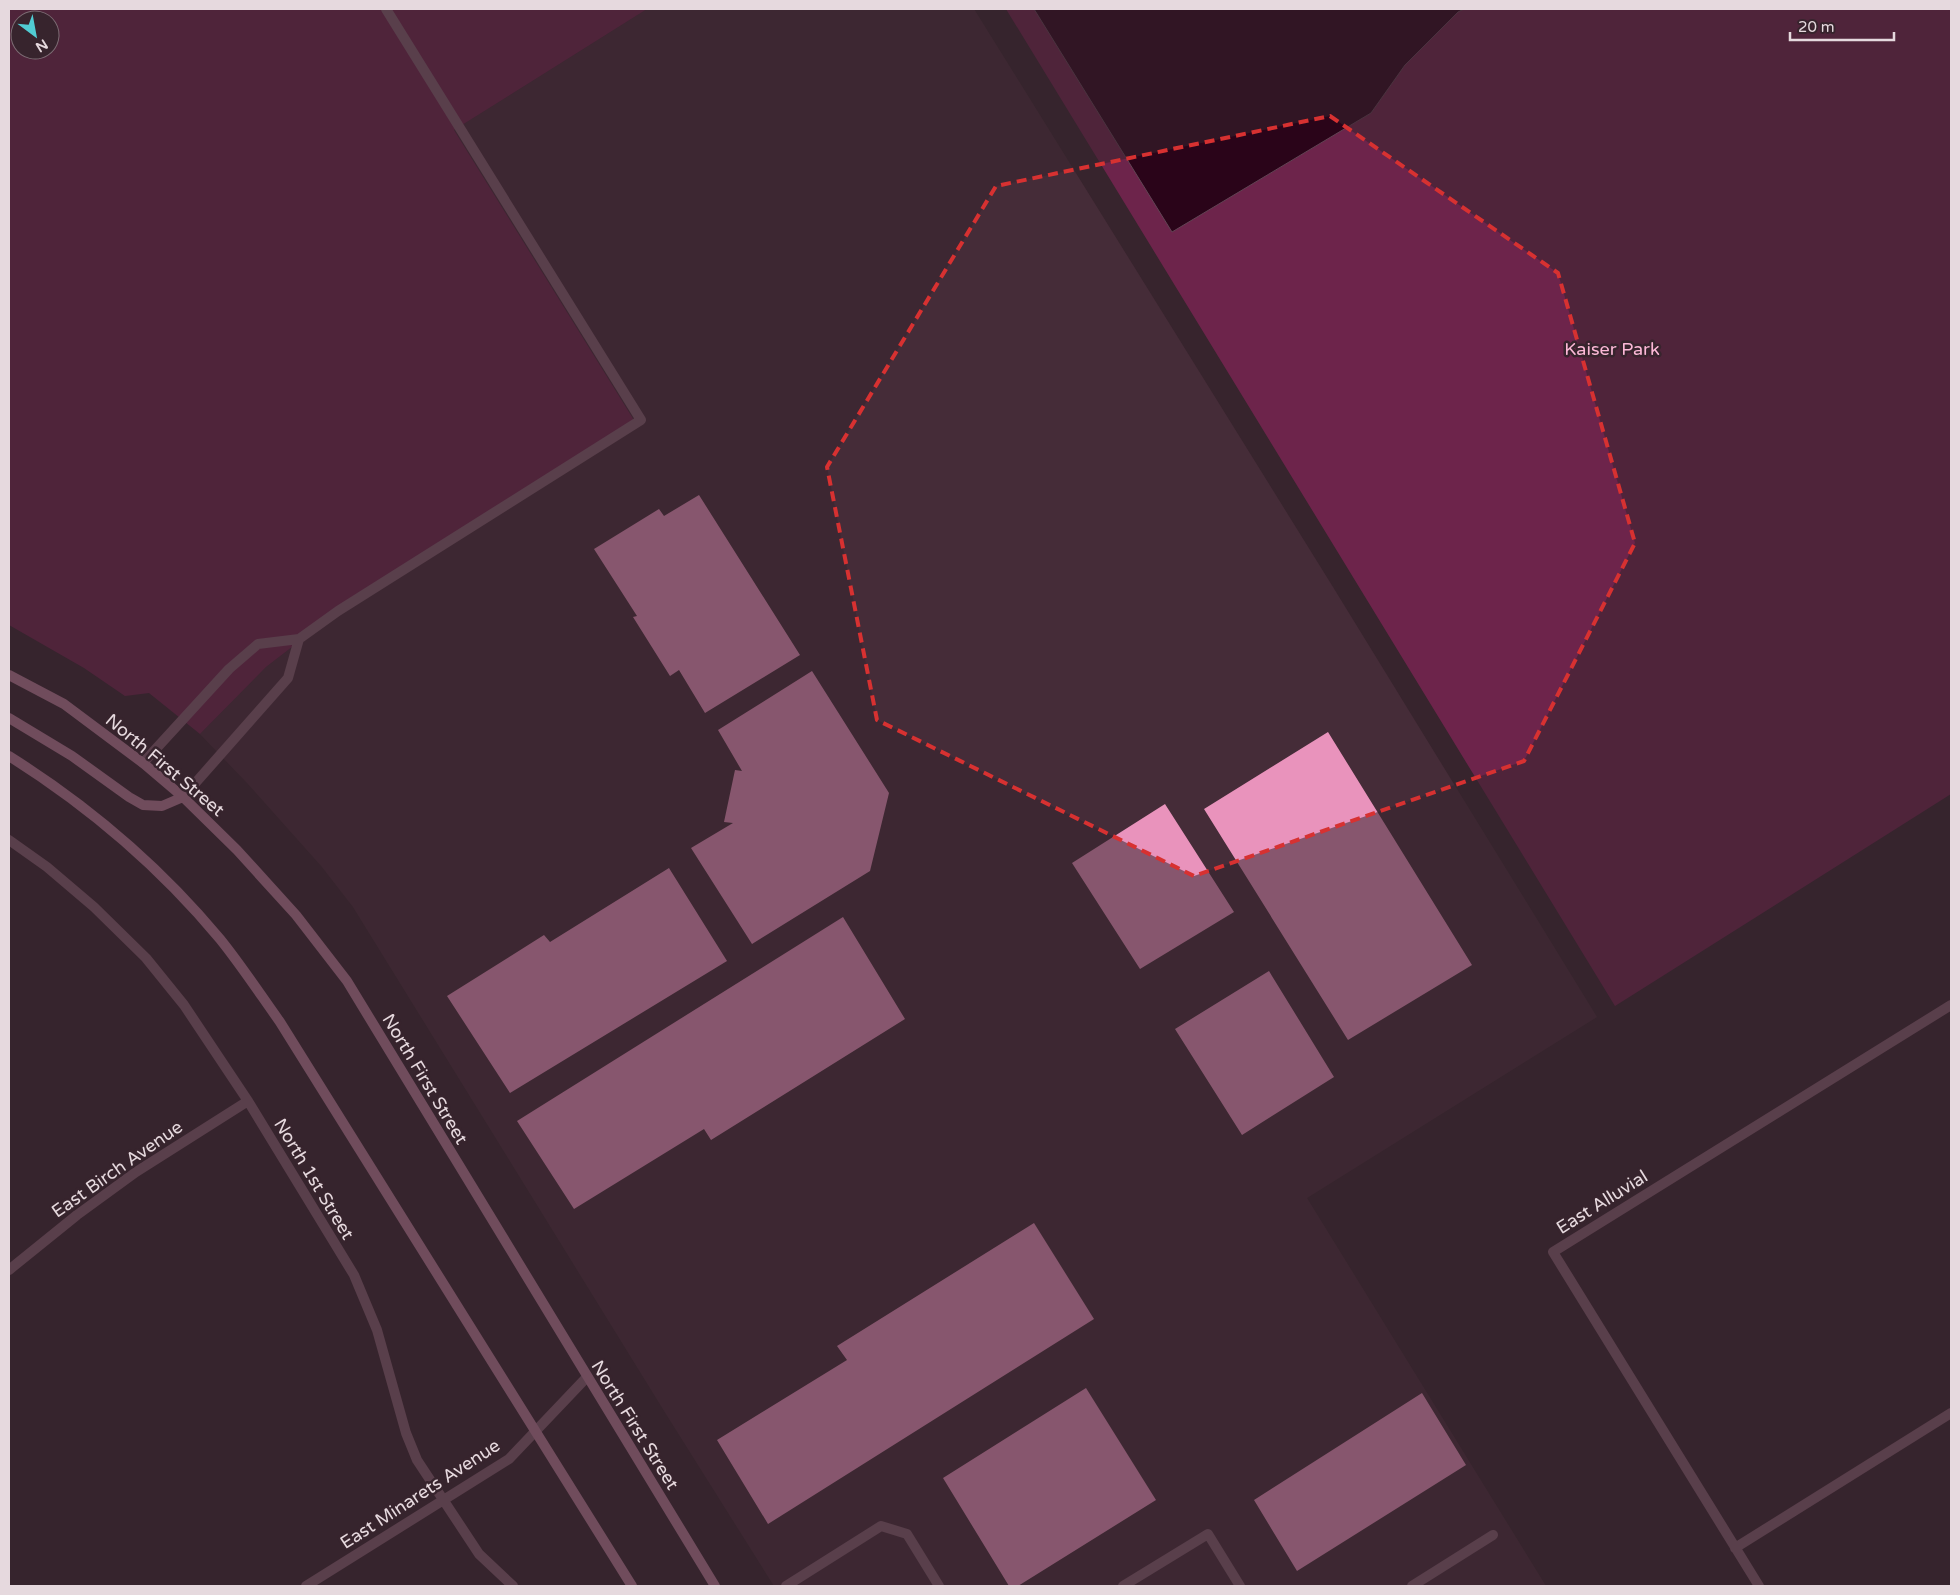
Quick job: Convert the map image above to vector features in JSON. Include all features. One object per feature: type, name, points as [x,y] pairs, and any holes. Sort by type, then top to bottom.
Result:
[{"type":"main road","name":"North First Street","points":[[9,675],[64,704],[143,763],[183,797],[237,850],[296,915],[347,981],[715,1586]]},
{"type":"main road","points":[[9,718],[72,756],[129,797],[144,805],[162,806],[183,797]]},
{"type":"main road","points":[[9,756],[40,775],[100,821],[160,874],[220,939],[280,1022],[632,1586]]},
{"type":"street","points":[[143,763],[228,669],[258,644],[299,639],[338,610],[641,420],[386,9]]},
{"type":"street","points":[[183,797],[288,678],[299,639]]},
{"type":"street","name":"North 1st Street","points":[[9,840],[47,867],[94,908],[146,958],[184,1005],[248,1101],[354,1275],[377,1330],[406,1433],[417,1460],[479,1554],[513,1586]]},
{"type":"street","name":"East Alluvial","points":[[1759,1586],[1553,1252],[1951,1005]]},
{"type":"street","name":"East Birch Avenue","points":[[9,1270],[77,1215],[136,1172],[248,1101]]},
{"type":"street","name":"East Minarets Avenue","points":[[306,1586],[509,1459],[587,1377]]},
{"type":"street","points":[[1735,1548],[1951,1413]]},
{"type":"street","points":[[786,1586],[881,1526],[906,1534],[938,1586]]},
{"type":"street","points":[[1123,1586],[1208,1534],[1240,1586]]},
{"type":"street","points":[[1412,1586],[1493,1535]]},
{"type":"highlighted area","points":[[1330,116],[1558,273],[1635,543],[1524,761],[1194,876],[877,720],[827,467],[996,186]]},
{"type":"shaded area","points":[[647,9],[974,9],[1333,587],[1597,1017],[1307,1198],[1546,1586],[774,1586],[353,907],[322,867],[248,784],[200,734],[266,667],[318,627],[637,425],[454,130]]},
{"type":"shaded area","points":[[1034,9],[1464,9],[1458,12],[1405,65],[1371,113],[1172,232]]},
{"type":"green space","points":[[9,9],[647,9],[454,130],[637,425],[318,627],[266,667],[200,734],[149,693],[125,696],[84,668],[9,625]]},
{"type":"green space","name":"Kaiser Park","points":[[1006,9],[1951,9],[1951,794],[1615,1006]]},
{"type":"building","points":[[699,495],[800,655],[705,713],[679,670],[670,676],[633,617],[637,616],[594,549],[659,509],[664,516]]},
{"type":"building","points":[[812,671],[889,793],[870,871],[752,944],[691,848],[733,823],[724,822],[735,770],[742,771],[718,730]]},
{"type":"building","points":[[1328,732],[1472,965],[1348,1040],[1204,809]]},
{"type":"building","points":[[1165,804],[1234,912],[1140,969],[1072,863]]},
{"type":"building","points":[[669,868],[727,961],[510,1093],[447,996],[544,935],[550,942]]},
{"type":"building","points":[[843,917],[905,1019],[711,1140],[704,1129],[574,1209],[517,1121]]},
{"type":"building","points":[[1269,971],[1334,1077],[1242,1135],[1175,1029]]},
{"type":"building","points":[[1034,1223],[1094,1319],[768,1524],[717,1440],[847,1360],[837,1346]]},
{"type":"building","points":[[1086,1388],[1156,1500],[1018,1586],[1009,1586],[943,1478]]},
{"type":"building","points":[[1422,1393],[1466,1465],[1297,1571],[1254,1500]]}]
